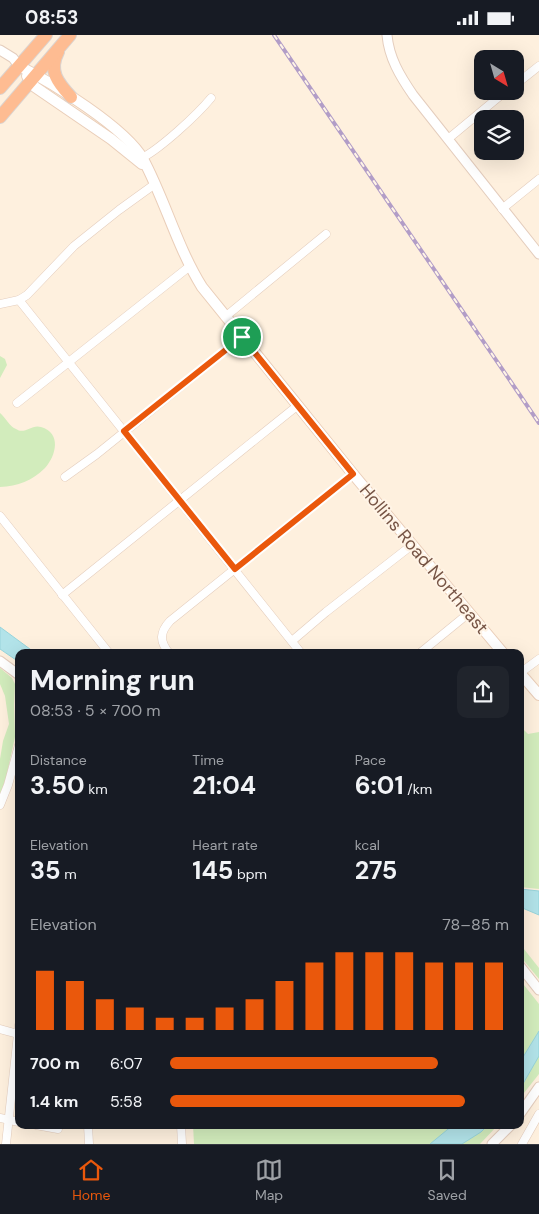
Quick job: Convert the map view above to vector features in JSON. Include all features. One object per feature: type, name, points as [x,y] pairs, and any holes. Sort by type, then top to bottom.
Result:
[{"type":"highway","points":[[0,88],[46,35]]},
{"type":"highway","points":[[0,117],[66,40]]},
{"type":"highway","points":[[66,40],[55,58],[53,72],[58,83],[71,97]]},
{"type":"main road","name":"Hollins Road Northeast","points":[[19,66],[33,78],[71,97],[120,132],[142,157],[190,266],[202,287],[297,406],[500,649]]},
{"type":"main road","name":"Hollins Road Northeast","points":[[33,78],[35,87],[119,145],[146,168]]},
{"type":"main road","points":[[524,680],[539,695]]},
{"type":"street","points":[[387,35],[391,55],[401,78],[539,254]]},
{"type":"street","name":"Hollins Road Northeast","points":[[0,49],[13,58],[19,66]]},
{"type":"street","name":"Hollins Road Northeast","points":[[0,57],[19,66]]},
{"type":"street","points":[[524,78],[539,66]]},
{"type":"street","points":[[142,157],[158,147],[211,99]]},
{"type":"street","points":[[448,139],[495,100]]},
{"type":"street","points":[[502,209],[539,179]]},
{"type":"street","points":[[0,304],[19,300],[32,291],[74,246],[155,184]]},
{"type":"street","points":[[225,317],[326,234]]},
{"type":"street","points":[[17,403],[70,363],[190,266]]},
{"type":"street","points":[[19,300],[298,649]]},
{"type":"street","points":[[65,477],[242,337]]},
{"type":"street","points":[[62,595],[297,406]]},
{"type":"street","points":[[166,649],[161,635],[165,626],[170,621],[353,474]]},
{"type":"street","points":[[0,517],[106,649]]},
{"type":"street","points":[[292,641],[412,545]]},
{"type":"street","points":[[425,649],[469,613]]},
{"type":"street","points":[[524,676],[539,659]]},
{"type":"street","points":[[0,661],[15,672]]},
{"type":"street","points":[[0,805],[15,760]]},
{"type":"street","points":[[524,971],[539,990]]},
{"type":"street","points":[[0,1029],[15,1029]]},
{"type":"street","points":[[6,1144],[15,1059]]},
{"type":"street","points":[[524,1108],[539,1087]]},
{"type":"street","points":[[522,1144],[539,1114]]},
{"type":"street","points":[[0,1118],[15,1121]]},
{"type":"street","points":[[88,1129],[89,1144]]},
{"type":"street","points":[[181,1129],[182,1144]]},
{"type":"street","points":[[492,1144],[507,1129]]},
{"type":"green space","points":[[0,356],[5,359],[7,365],[0,378]]},
{"type":"green space","points":[[0,413],[11,426],[19,431],[37,426],[48,430],[52,434],[55,445],[49,463],[40,473],[24,482],[0,487]]},
{"type":"green space","points":[[0,668],[12,678],[15,684],[15,737],[6,778],[0,795],[0,759],[3,741],[9,724],[5,696],[0,684]]},
{"type":"green space","points":[[524,730],[528,734],[539,732],[539,889],[524,887]]},
{"type":"green space","points":[[524,949],[539,968],[539,979],[524,961]]},
{"type":"green space","points":[[524,985],[539,1004],[539,1074],[524,1093]]},
{"type":"green space","points":[[193,1129],[494,1129],[480,1144],[194,1144]]},
{"type":"water","points":[[0,627],[30,649],[15,649],[15,659],[0,649]]},
{"type":"water","points":[[524,889],[539,891],[539,915],[524,909]]},
{"type":"water","points":[[539,1031],[539,1056],[524,1082],[524,1055]]},
{"type":"water","points":[[448,1129],[484,1129],[462,1144],[430,1144]]},
{"type":"railway","points":[[274,35],[539,423]]},
{"type":"route","points":[[242,337],[353,474],[235,569],[124,431],[242,337]]}]
